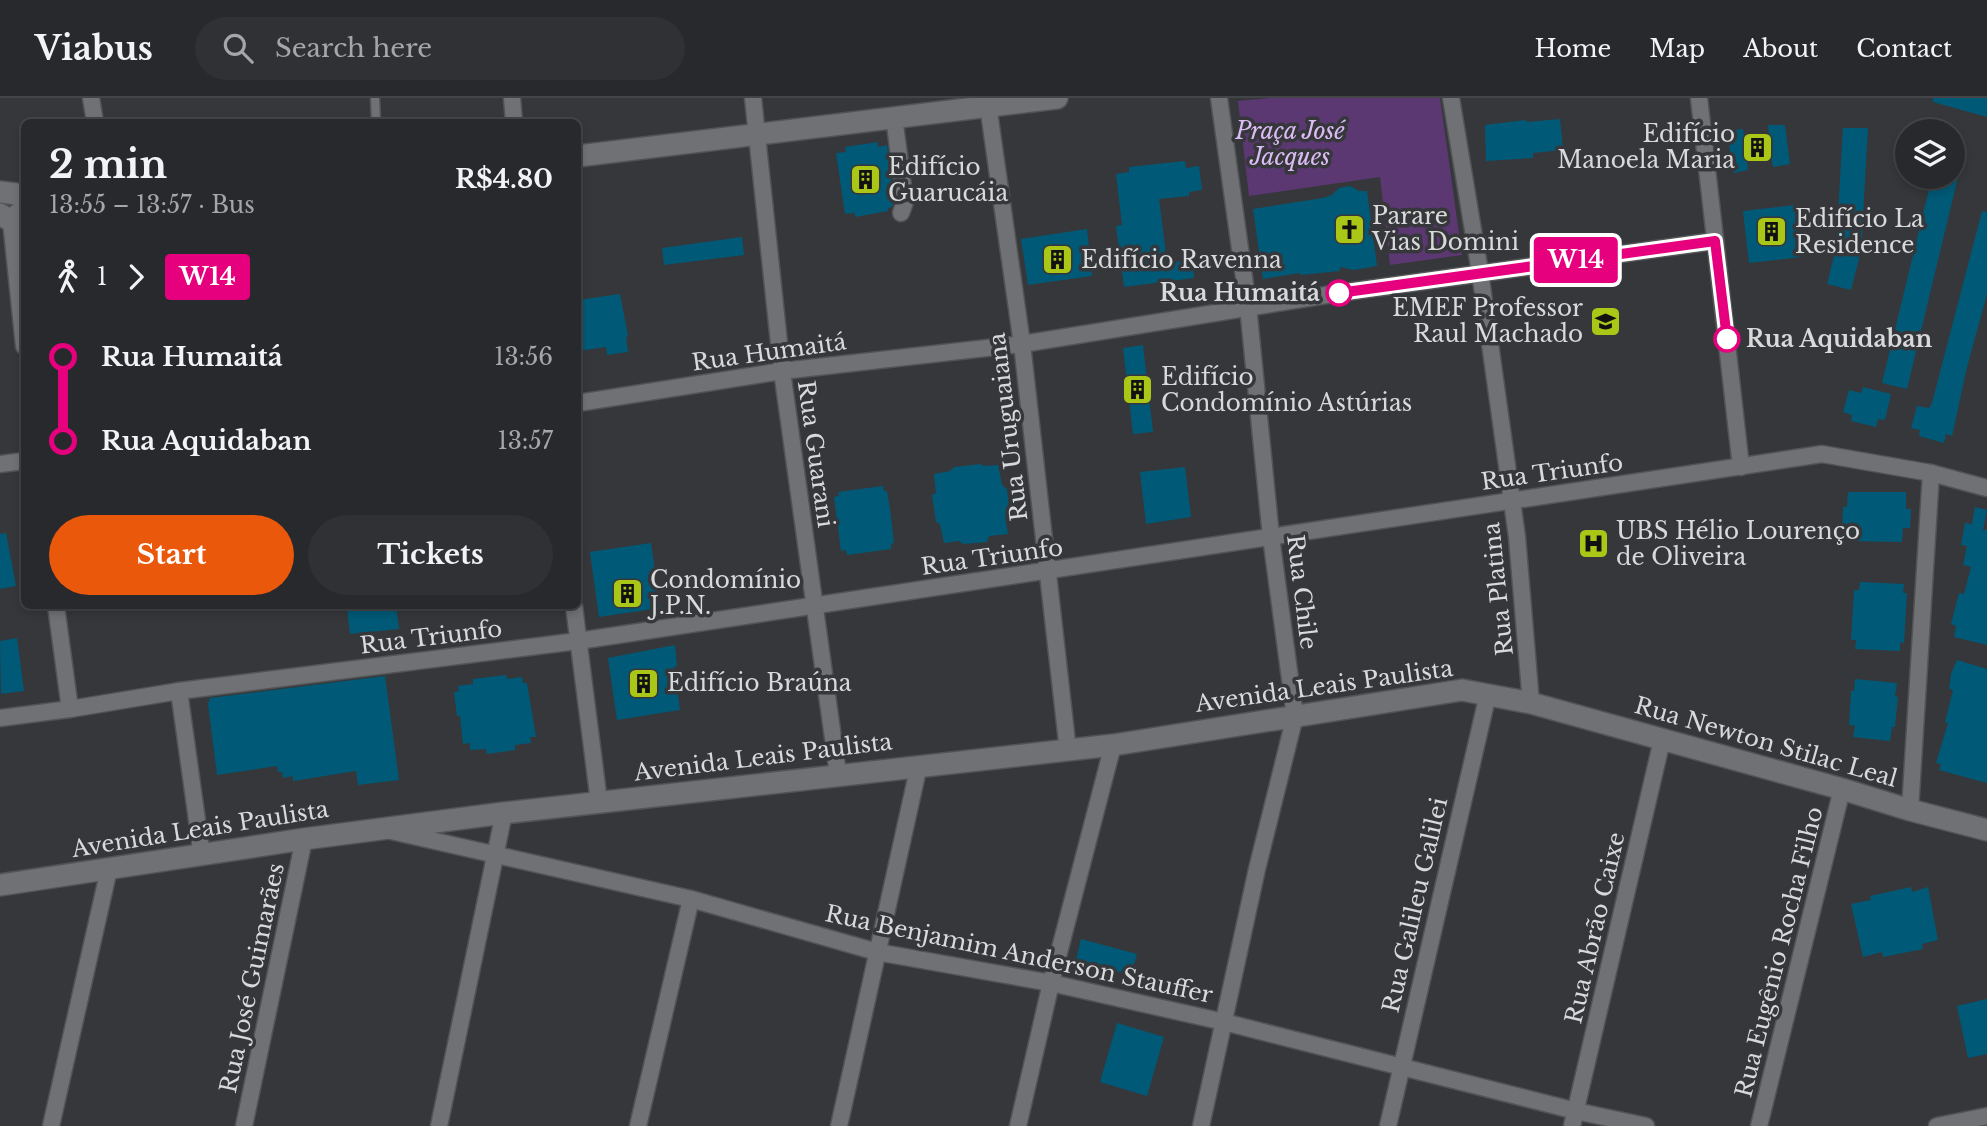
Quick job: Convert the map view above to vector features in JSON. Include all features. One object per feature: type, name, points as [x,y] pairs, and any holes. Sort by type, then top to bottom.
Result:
[{"type":"street","points":[[91,98],[94,119]]},
{"type":"street","points":[[512,98],[514,119]]},
{"type":"street","name":"Rua Guarani","points":[[753,98],[782,371],[838,774]]},
{"type":"street","points":[[581,156],[894,117],[988,102],[1057,98]]},
{"type":"street","name":"Rua Chile","points":[[1201,1126],[1256,869],[1295,716],[1271,537],[1248,306],[1219,98]]},
{"type":"street","name":"Rua Platina","points":[[1451,98],[1480,272],[1511,500],[1531,703]]},
{"type":"street","points":[[1699,98],[1741,467]]},
{"type":"street","name":"Rua Uruguaiana","points":[[988,102],[1022,344],[1068,751]]},
{"type":"street","points":[[894,117],[905,202],[901,213]]},
{"type":"street","points":[[0,192],[21,195]]},
{"type":"street","points":[[12,215],[21,313]]},
{"type":"street","name":"Rua Humaitá","points":[[581,403],[782,371],[1022,344],[1248,306],[1715,241]]},
{"type":"street","name":"Rua Triunfo","points":[[0,718],[179,691],[578,641],[1822,454],[1931,473],[1987,488]]},
{"type":"street","points":[[0,464],[21,461]]},
{"type":"street","points":[[1910,810],[1931,473]]},
{"type":"street","points":[[56,609],[70,709]]},
{"type":"street","points":[[574,609],[599,802]]},
{"type":"street","name":"Avenida Leais Paulista","points":[[0,885],[304,839],[504,813],[1113,745],[1462,690],[1531,703]]},
{"type":"street","points":[[179,691],[202,856]]},
{"type":"street","name":"Rua Galileu Galilei","points":[[1388,1126],[1488,694]]},
{"type":"street","name":"Rua Newton Stilac Leal","points":[[1531,703],[1987,830]]},
{"type":"street","name":"Rua Abrão Caixe","points":[[1574,1118],[1662,740]]},
{"type":"street","points":[[1018,1126],[1051,983],[1113,745]]},
{"type":"street","points":[[839,1126],[919,765]]},
{"type":"street","name":"Rua Eugênio Rocha Filho","points":[[1759,1126],[1842,789]]},
{"type":"street","points":[[439,1126],[504,813]]},
{"type":"street","name":"Rua Benjamim Anderson Stauffer","points":[[382,829],[691,899],[877,952],[1051,983],[1224,1021],[1401,1065],[1574,1118],[1646,1126]]},
{"type":"street","name":"Rua José Guimarães","points":[[244,1126],[304,839]]},
{"type":"street","points":[[51,1126],[109,869]]},
{"type":"street","points":[[638,1126],[691,899]]},
{"type":"street","points":[[1937,1126],[1987,1116]]},
{"type":"lane","points":[[375,98],[376,119]]},
{"type":"green space","name":"Praça José Jacques","points":[[1270,98],[1440,98],[1462,255],[1390,265],[1380,177],[1249,196],[1238,101]]},
{"type":"building","points":[[1933,98],[1987,98],[1987,117],[1933,102]]},
{"type":"building","points":[[1560,119],[1563,150],[1533,153],[1533,158],[1486,161],[1485,125]]},
{"type":"building","name":"Edifício Manoela Maria","points":[[1768,125],[1785,125],[1790,164],[1773,167],[1771,156],[1747,160],[1748,170],[1733,173],[1727,131],[1743,129],[1744,138],[1769,135]]},
{"type":"building","points":[[1843,128],[1868,128],[1861,251],[1851,290],[1827,284],[1836,248]]},
{"type":"building","name":"Edifício Guarucáia","points":[[878,142],[878,147],[887,145],[894,201],[892,207],[888,208],[888,211],[855,217],[855,213],[845,214],[836,153],[846,152],[845,147]]},
{"type":"building","points":[[1185,161],[1186,168],[1199,166],[1202,190],[1189,192],[1189,196],[1159,199],[1167,263],[1192,260],[1194,278],[1124,287],[1116,226],[1122,225],[1116,174],[1129,172],[1129,167]]},
{"type":"building","points":[[1350,186],[1359,191],[1367,191],[1377,266],[1354,270],[1340,267],[1340,271],[1300,273],[1263,279],[1253,209],[1323,198],[1332,195],[1339,188]]},
{"type":"building","points":[[1929,189],[1955,189],[1907,389],[1882,383]]},
{"type":"building","name":"Edifício La Residence","points":[[1795,205],[1801,257],[1749,263],[1743,211]]},
{"type":"building","points":[[1982,211],[1987,212],[1987,294],[1952,436],[1946,434],[1944,443],[1919,436],[1920,430],[1911,428],[1917,406],[1929,408],[1932,403]]},
{"type":"building","name":"Edifício Ravenna","points":[[1087,229],[1092,276],[1028,285],[1021,239]]},
{"type":"building","points":[[742,237],[744,255],[664,265],[662,248]]},
{"type":"building","points":[[620,294],[628,336],[628,352],[607,355],[606,347],[581,351],[581,300]]},
{"type":"building","name":"Edifício Condomínio Astúrias","points":[[1143,345],[1153,432],[1133,434],[1123,348]]},
{"type":"building","points":[[1863,387],[1891,394],[1885,420],[1878,419],[1876,427],[1851,421],[1852,415],[1843,412],[1849,390],[1861,393]]},
{"type":"building","points":[[998,465],[1002,485],[1007,489],[1009,509],[1005,516],[1008,534],[989,536],[987,542],[944,543],[940,524],[936,522],[932,495],[936,493],[934,474],[950,471],[954,467]]},
{"type":"building","points":[[1185,467],[1191,517],[1146,524],[1140,472]]},
{"type":"building","points":[[883,486],[884,491],[887,491],[890,509],[894,543],[891,544],[891,549],[847,555],[846,550],[841,551],[834,497],[839,496],[838,492]]},
{"type":"building","points":[[1848,492],[1906,492],[1906,509],[1911,509],[1910,528],[1903,528],[1902,542],[1846,541],[1847,527],[1842,527],[1843,507],[1847,507]]},
{"type":"building","points":[[1975,507],[1987,510],[1983,530],[1987,530],[1987,645],[1954,637],[1956,626],[1951,624],[1959,593],[1964,594],[1971,567],[1963,565],[1967,546],[1961,545],[1965,523],[1972,524]]},
{"type":"building","points":[[6,533],[16,586],[0,589],[0,534]]},
{"type":"building","name":"Condomínio J.P.N.","points":[[651,543],[660,608],[599,617],[590,552]]},
{"type":"building","points":[[1860,582],[1904,584],[1903,593],[1907,593],[1904,643],[1900,642],[1900,651],[1855,649],[1856,640],[1851,640],[1854,590],[1859,590]]},
{"type":"building","points":[[347,609],[396,609],[399,629],[350,634]]},
{"type":"building","points":[[17,638],[24,691],[1,694],[0,641]]},
{"type":"building","name":"Edifício Braúna","points":[[675,645],[677,666],[674,667],[680,710],[617,720],[608,658]]},
{"type":"building","points":[[1957,660],[1987,669],[1987,783],[1939,770],[1941,764],[1936,763],[1948,723],[1945,722],[1953,690],[1949,689],[1951,674]]},
{"type":"building","points":[[506,675],[507,679],[522,677],[523,683],[527,683],[536,737],[530,737],[531,743],[515,745],[515,750],[487,754],[486,749],[470,750],[470,743],[463,744],[454,692],[459,691],[458,686],[473,684],[473,679]]},
{"type":"building","points":[[385,676],[399,780],[358,785],[356,771],[293,781],[293,776],[283,778],[277,766],[217,775],[208,704],[210,698]]},
{"type":"building","points":[[1855,679],[1897,683],[1895,727],[1892,727],[1890,741],[1853,737],[1855,726],[1849,725],[1851,691],[1854,691]]},
{"type":"building","points":[[1911,887],[1912,892],[1928,887],[1938,940],[1922,944],[1923,949],[1883,957],[1882,952],[1863,957],[1851,904],[1871,900],[1870,896]]},
{"type":"building","points":[[1081,939],[1137,954],[1131,975],[1076,960]]},
{"type":"building","points":[[1987,999],[1987,1054],[1968,1058],[1957,1006]]},
{"type":"building","points":[[1117,1023],[1164,1037],[1147,1096],[1100,1082]]},
{"type":"bus line","name":"W14","points":[[1339,293],[1715,241],[1727,339]]},
{"type":"place","name":"Edifício Manoela Maria","points":[[1758,147]]},
{"type":"place","name":"Edifício Guarucáia","points":[[865,180]]},
{"type":"place","name":"Parare Vias Domini","points":[[1349,229]]},
{"type":"place","name":"Edifício La Residence","points":[[1772,232]]},
{"type":"place","name":"Edifício Ravenna","points":[[1058,260]]},
{"type":"place","name":"Rua Humaitá","points":[[1339,293]]},
{"type":"place","name":"EMEF Professor Raul Machado","points":[[1606,321]]},
{"type":"place","name":"Rua Aquidaban","points":[[1727,339]]},
{"type":"place","name":"Edifício Condomínio Astúrias","points":[[1138,390]]},
{"type":"place","name":"UBS Hélio Lourenço de Oliveira","points":[[1593,544]]},
{"type":"place","name":"Condomínio J.P.N.","points":[[627,593]]},
{"type":"place","name":"Edifício Braúna","points":[[644,683]]}]
